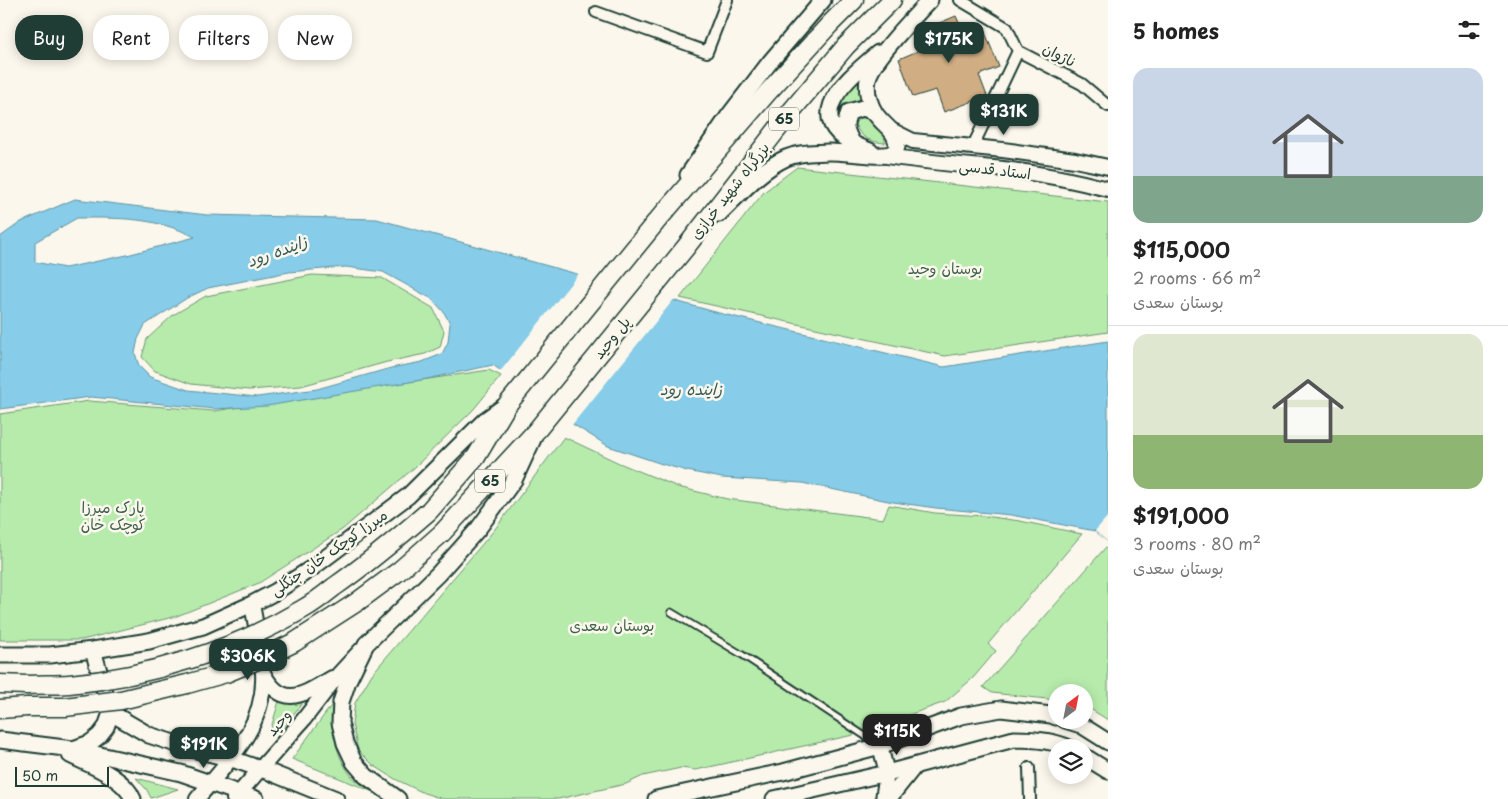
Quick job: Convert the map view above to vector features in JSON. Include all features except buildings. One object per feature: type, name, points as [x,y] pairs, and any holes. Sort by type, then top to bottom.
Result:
[{"type":"highway","name":"65","points":[[0,684],[68,684],[120,677],[216,650],[258,633],[304,609],[377,556],[429,511],[476,456],[507,405],[656,222],[768,92],[854,0]]},
{"type":"highway","name":"بزرگراه شهید خرازی","points":[[686,247],[792,109],[846,46],[892,0]]},
{"type":"highway","name":"پل وحید","points":[[537,430],[686,247]]},
{"type":"highway","name":"65","points":[[0,709],[64,707],[121,700],[226,673],[295,642],[357,602],[399,571],[442,533],[537,430]]},
{"type":"main road","points":[[656,222],[730,114],[770,62],[823,0]]},
{"type":"main road","points":[[874,112],[869,102],[868,78],[875,64],[930,0]]},
{"type":"main road","points":[[881,155],[852,143],[841,136],[830,121],[829,109],[833,98],[841,87],[858,69],[896,38]]},
{"type":"main road","points":[[852,143],[845,130],[849,112],[863,108],[874,112]]},
{"type":"main road","name":"استاد قدسی","points":[[874,112],[891,130],[914,140],[1075,160],[1108,167]]},
{"type":"main road","points":[[686,247],[752,181],[770,167],[787,158],[803,153],[831,152],[881,155],[892,153],[897,147],[897,139],[891,130]]},
{"type":"main road","name":"استاد قدسی","points":[[881,155],[1005,170],[1108,188]]},
{"type":"main road","name":"میرزا کوچک خان جنگلی","points":[[0,655],[50,654],[94,650],[148,641],[203,626],[252,604],[275,592],[312,568],[408,496],[485,420],[507,405]]},
{"type":"main road","points":[[398,799],[366,776],[354,762],[345,743],[340,723],[341,702],[348,681],[366,644],[438,574],[478,529],[514,480],[537,430]]},
{"type":"main road","name":"وحید","points":[[197,799],[232,759],[245,740],[258,712],[263,673],[252,604]]},
{"type":"main road","name":"وحید","points":[[237,796],[366,644]]},
{"type":"main road","points":[[73,749],[90,743],[100,736],[106,727],[111,713],[94,650]]},
{"type":"main road","points":[[263,673],[276,691],[289,697],[303,694],[338,675]]},
{"type":"main road","points":[[656,799],[783,772],[880,746],[949,720],[1001,709],[1048,715]]},
{"type":"main road","points":[[111,713],[149,736],[232,759],[336,799]]},
{"type":"main road","points":[[1087,729],[1108,742]]},
{"type":"main road","points":[[774,799],[887,773],[1014,738],[1048,742]]},
{"type":"main road","points":[[0,740],[73,749],[181,773],[211,783],[237,796],[256,799]]},
{"type":"main road","points":[[880,746],[887,773],[883,799]]},
{"type":"main road","points":[[52,747],[105,772],[122,784],[133,799]]},
{"type":"main road","points":[[1093,762],[1108,771]]},
{"type":"main road","points":[[889,799],[916,765]]},
{"type":"street","points":[[596,12],[707,52],[726,0]]},
{"type":"street","name":"ناژوان","points":[[960,0],[1007,28],[1018,51],[1082,84],[1108,106]]},
{"type":"street","name":"ناژوان","points":[[973,146],[1018,51]]},
{"type":"street","points":[[1029,768],[1030,799]]},
{"type":"lane","points":[[671,612],[740,654],[880,746]]},
{"type":"green space","points":[[863,74],[862,104],[841,122],[840,106],[844,95]]},
{"type":"green space","points":[[863,117],[869,118],[885,136],[885,143],[875,142],[860,133],[855,124],[858,119]]},
{"type":"green space","name":"بوستان وحید","points":[[797,167],[1108,202],[1108,332],[945,356],[680,298],[764,192]]},
{"type":"green space","points":[[312,275],[382,278],[433,308],[444,331],[440,347],[425,354],[387,362],[301,386],[249,390],[191,384],[155,371],[142,357],[147,339],[173,315],[206,296]]},
{"type":"green space","name":"پارک میرزا کوچک خان","points":[[489,370],[501,376],[473,410],[415,467],[343,529],[259,583],[177,616],[82,640],[0,640],[0,414],[89,401],[214,411]]},
{"type":"green space","name":"بوستان سعدی","points":[[564,437],[619,463],[678,487],[727,499],[883,519],[889,505],[935,513],[984,516],[1020,521],[1082,534],[988,644],[996,651],[973,678],[945,702],[853,735],[696,770],[681,768],[643,776],[626,784],[558,799],[443,799],[424,793],[395,779],[373,765],[358,750],[352,724],[355,703],[372,674],[495,529]]},
{"type":"green space","points":[[1105,548],[1108,550],[1108,720],[1093,711],[1093,684],[1048,684],[1048,699],[992,693],[983,687]]},
{"type":"green space","points":[[336,699],[334,728],[340,756],[352,777],[371,791],[292,759]]},
{"type":"green space","points":[[279,701],[303,702],[279,733],[271,728]]},
{"type":"green space","points":[[136,778],[178,789],[151,798],[147,790]]},
{"type":"water","name":"زاینده رود","points":[[75,199],[207,215],[377,219],[719,313],[944,367],[1108,341],[1108,542],[1095,531],[1011,515],[893,502],[802,483],[722,478],[662,464],[608,446],[574,425],[493,365],[427,379],[267,406],[215,409],[91,397],[0,409],[0,237],[21,222]],"holes":[[[77,218],[151,222],[180,230],[195,237],[127,255],[65,268],[35,262],[35,242]],[[346,267],[383,272],[432,299],[443,311],[450,323],[448,342],[442,354],[422,362],[391,368],[317,389],[257,397],[188,390],[150,377],[139,366],[135,353],[138,339],[145,325],[187,298],[208,288],[289,272]]]},
{"type":"pier","points":[[580,272],[675,298],[571,426],[499,373]]},
{"type":"pier","points":[[1108,516],[1108,542],[1095,531]]}]
